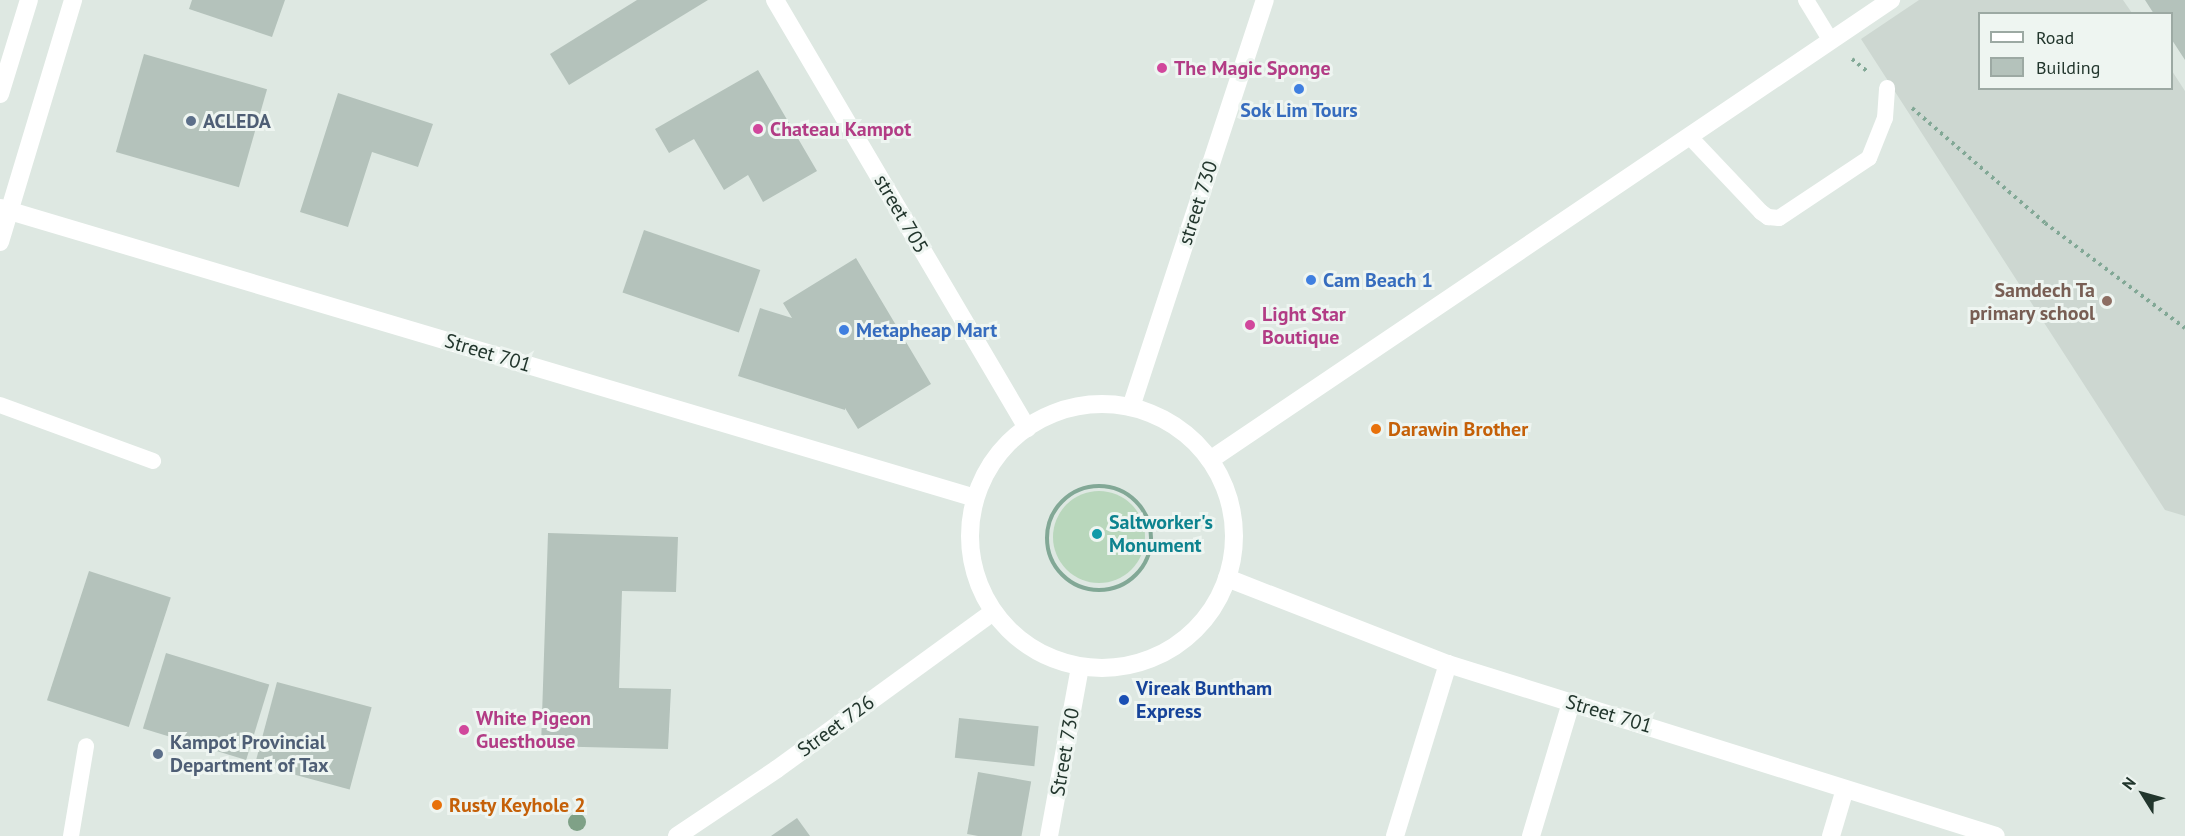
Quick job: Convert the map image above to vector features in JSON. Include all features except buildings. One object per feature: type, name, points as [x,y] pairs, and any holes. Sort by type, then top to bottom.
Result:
[{"type":"street","points":[[0,94],[29,0]]},
{"type":"street","points":[[0,242],[5,209],[73,0]]},
{"type":"street","name":"street 705","points":[[775,0],[1027,428]]},
{"type":"street","name":"street 730","points":[[1131,406],[1264,0]]},
{"type":"street","points":[[1210,460],[1891,0]]},
{"type":"street","name":"Street 701","points":[[5,209],[975,498]]},
{"type":"street","points":[[1082,405],[1131,406],[1173,423],[1198,445],[1210,460],[1221,479],[1232,512],[1234,545],[1227,578],[1213,607],[1203,620],[1167,651],[1133,665],[1112,668],[1080,667],[1036,652],[1008,630],[993,612],[978,584],[970,548],[975,498],[994,459],[1027,428],[1051,415],[1082,405]]},
{"type":"street","name":"Street 701","points":[[1227,578],[1448,664],[1996,836]]},
{"type":"street","name":"Street 726","points":[[677,836],[777,770],[993,612]]},
{"type":"street","points":[[1395,836],[1448,664]]},
{"type":"street","name":"Street 730","points":[[1049,836],[1080,667]]},
{"type":"street","points":[[1531,836],[1571,703]]},
{"type":"street","points":[[1831,836],[1845,789]]},
{"type":"lane","points":[[1806,0],[1831,41]]},
{"type":"lane","points":[[1689,136],[1761,212],[1768,217],[1779,218],[1869,158],[1886,118],[1887,88]]},
{"type":"lane","points":[[0,405],[153,461]]},
{"type":"lane","points":[[70,836],[86,746]]},
{"type":"path","points":[[1831,41],[2046,223],[2185,328]]},
{"type":"path","points":[[1086,487],[1111,487],[1128,495],[1141,507],[1148,522],[1150,546],[1144,564],[1126,581],[1114,587],[1089,589],[1069,580],[1054,563],[1048,549],[1048,526],[1058,506],[1070,495],[1086,487]]},
{"type":"shaded area","name":"Samdech Ta primary school","points":[[1919,0],[2123,0],[2131,12],[1978,12],[1978,90],[2173,90],[2173,73],[2185,91],[2185,516],[2165,510],[1861,39]]},
{"type":"green space","points":[[1099,491],[1117,495],[1131,505],[1141,519],[1145,537],[1141,555],[1131,569],[1117,579],[1099,583],[1081,579],[1067,569],[1057,555],[1053,537],[1057,519],[1067,505],[1081,495]]},
{"type":"place","name":"The Magic Sponge","points":[[1162,68]]},
{"type":"place","name":"Sok Lim Tours","points":[[1299,89]]},
{"type":"place","name":"ACLEDA","points":[[191,121]]},
{"type":"place","name":"Chateau Kampot","points":[[758,129]]},
{"type":"place","name":"Cam Beach 1","points":[[1311,280]]},
{"type":"place","name":"Samdech Ta primary school","points":[[2107,301]]},
{"type":"place","name":"Light Star Boutique","points":[[1250,325]]},
{"type":"place","name":"Metapheap Mart","points":[[844,330]]},
{"type":"place","name":"Darawin Brother","points":[[1376,429]]},
{"type":"place","name":"Saltworker's Monument","points":[[1097,534]]},
{"type":"place","name":"Vireak Buntham Express","points":[[1124,700]]},
{"type":"place","name":"White Pigeon Guesthouse","points":[[464,730]]},
{"type":"place","name":"Kampot Provincial Department of Tax","points":[[158,754]]},
{"type":"place","name":"Rusty Keyhole 2","points":[[437,805]]}]
